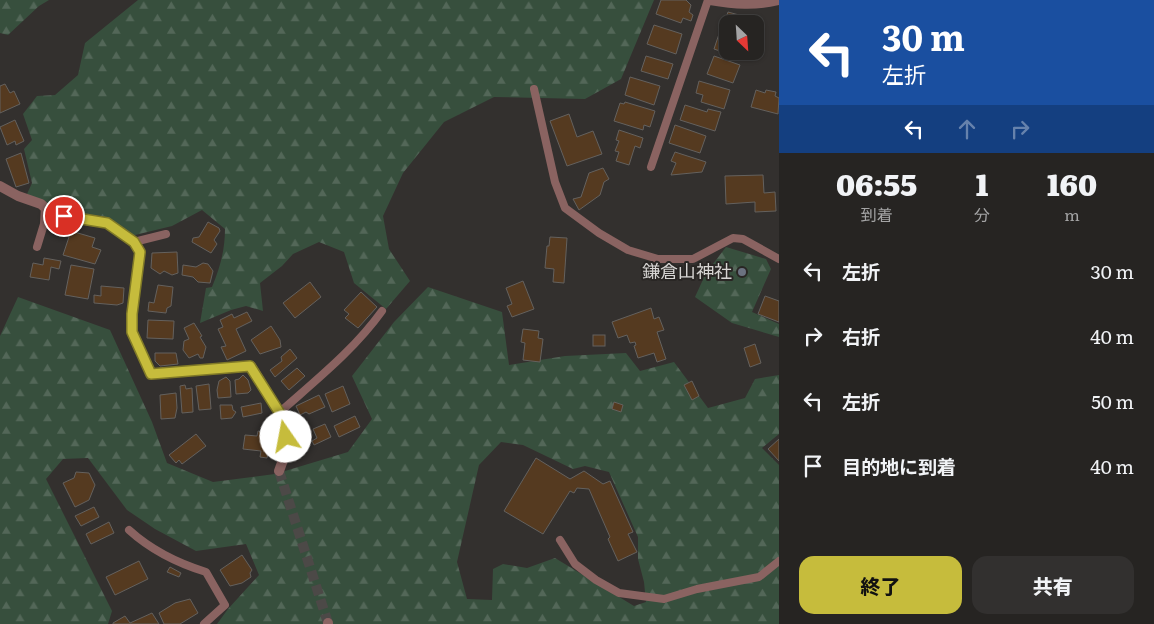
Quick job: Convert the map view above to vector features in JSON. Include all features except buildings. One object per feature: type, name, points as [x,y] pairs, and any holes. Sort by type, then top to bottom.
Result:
[{"type":"street","points":[[709,0],[733,4],[760,4],[778,0]]},
{"type":"street","points":[[0,186],[45,207],[52,213],[107,223],[134,242],[140,252],[132,314],[132,332],[151,374],[250,366],[286,423],[286,452],[280,471]]},
{"type":"lane","points":[[651,167],[709,0]]},
{"type":"lane","points":[[534,89],[555,182],[565,208],[592,228],[628,250],[658,259],[693,259],[733,238],[743,239],[779,259]]},
{"type":"lane","points":[[37,247],[44,224],[45,207]]},
{"type":"lane","points":[[134,242],[166,234]]},
{"type":"lane","points":[[280,412],[361,338],[382,311]]},
{"type":"lane","points":[[128,530],[142,542],[180,564],[206,572],[225,605],[204,624]]},
{"type":"lane","points":[[560,540],[575,564],[596,580],[620,593],[664,598],[697,589],[759,577],[779,561]]},
{"type":"green space","points":[[0,0],[49,0],[39,6],[8,35],[0,33]]},
{"type":"green space","points":[[138,0],[654,0],[621,79],[585,99],[494,97],[444,122],[403,173],[383,216],[389,249],[410,281],[386,309],[354,283],[344,252],[319,242],[293,254],[282,266],[260,283],[263,311],[246,306],[200,323],[206,288],[212,287],[220,266],[225,229],[202,210],[172,226],[131,236],[103,216],[67,214],[27,194],[32,183],[24,149],[32,140],[23,114],[37,96],[55,95],[78,75],[85,43]]},
{"type":"green space","points":[[726,247],[766,259],[771,269],[752,312],[779,324],[779,337],[732,323],[695,297],[706,273]]},
{"type":"green space","points":[[428,287],[502,312],[509,365],[565,356],[626,353],[640,371],[674,362],[708,408],[745,398],[755,379],[779,375],[779,434],[762,448],[779,465],[779,624],[217,624],[259,575],[246,544],[196,551],[155,529],[127,510],[88,458],[63,459],[46,479],[112,611],[108,624],[0,624],[0,336],[18,297],[110,330],[152,422],[167,463],[213,482],[275,474],[348,452],[372,419],[352,376],[394,322]],"holes":[[[501,442],[523,445],[573,469],[585,466],[609,472],[638,537],[638,559],[644,582],[646,602],[634,606],[555,558],[527,568],[503,564],[493,569],[492,600],[467,599],[457,562],[479,465]]]},
{"type":"tunnel","points":[[279,471],[328,623]]},
{"type":"place","name":"鎌倉山神社","points":[[742,272]]},
{"type":"route","points":[[64,216],[107,223],[134,242],[140,252],[132,314],[132,332],[151,374],[250,366],[286,423],[286,437]]}]
